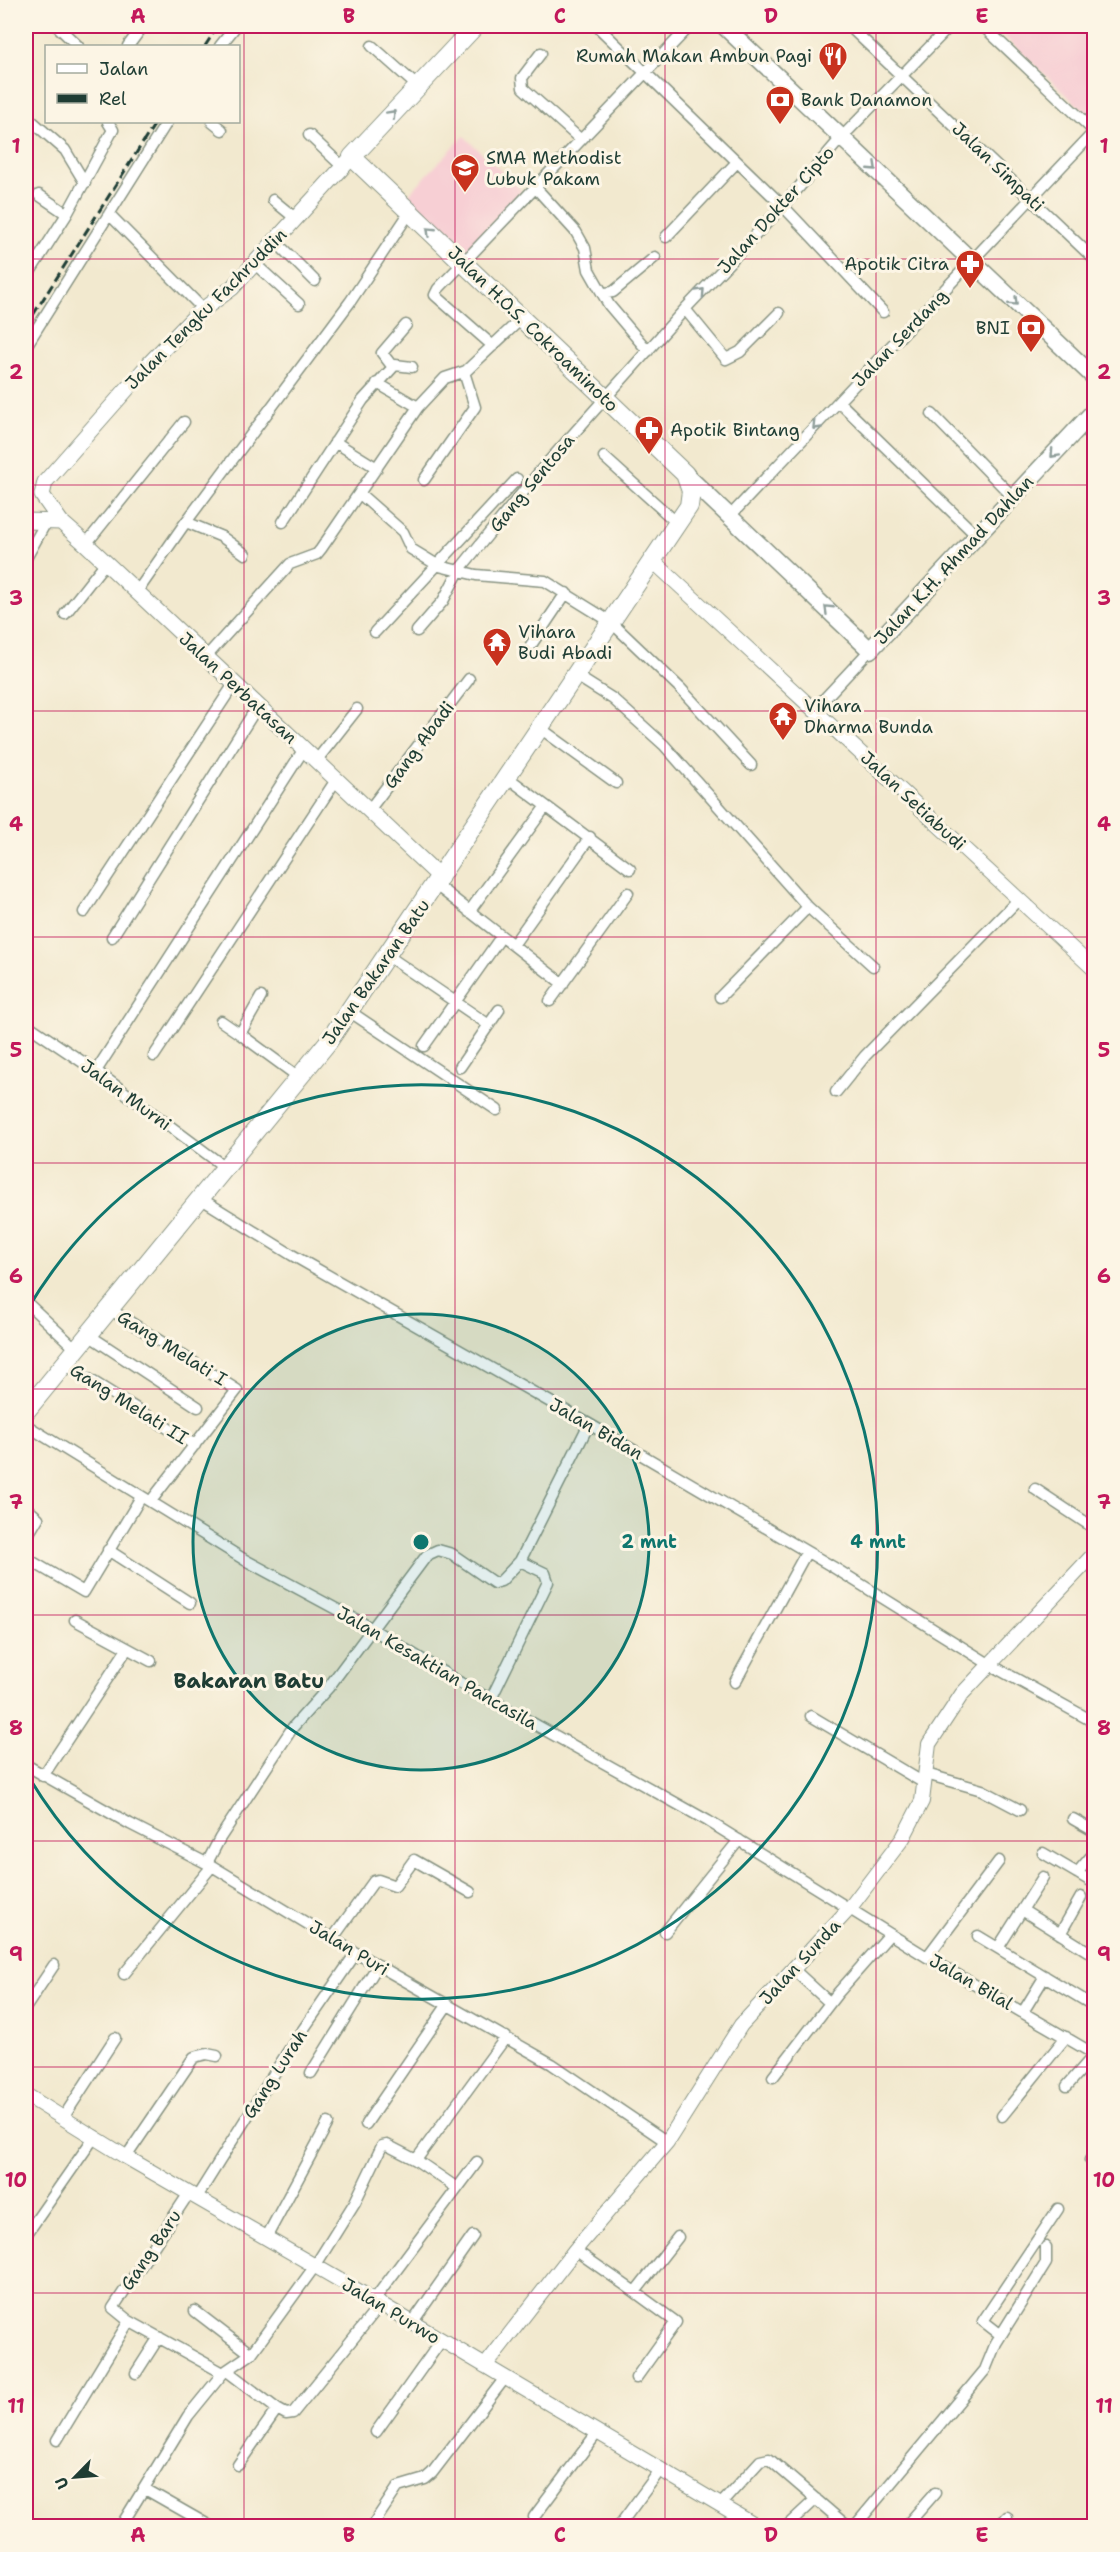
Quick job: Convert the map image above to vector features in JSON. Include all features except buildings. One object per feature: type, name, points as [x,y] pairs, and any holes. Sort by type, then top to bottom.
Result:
[{"type":"highway","name":"Jalan Tengku Fachruddin","points":[[348,162],[475,26]]},
{"type":"highway","name":"Jalan H.O.S. Cokroaminoto","points":[[348,162],[410,212],[685,474]]},
{"type":"highway","points":[[685,474],[691,490],[689,506]]},
{"type":"highway","name":"Jalan Bakaran Batu","points":[[26,1411],[108,1308],[300,1078],[388,956],[689,506]]},
{"type":"main road","points":[[724,26],[1095,377]]},
{"type":"main road","name":"Jalan Tengku Fachruddin","points":[[54,522],[42,495],[45,482],[148,364],[203,309],[232,288],[348,162]]},
{"type":"main road","name":"Jalan K.H. Ahmad Dahlan","points":[[870,650],[1095,411]]},
{"type":"main road","name":"Jalan H.O.S. Cokroaminoto","points":[[685,474],[870,650]]},
{"type":"main road","points":[[689,506],[704,501],[725,511]]},
{"type":"main road","points":[[26,521],[54,522]]},
{"type":"main road","name":"Jalan Perbatasan","points":[[54,522],[86,544],[369,810],[438,881]]},
{"type":"street","points":[[57,26],[77,45]]},
{"type":"street","points":[[129,45],[143,26]]},
{"type":"street","points":[[221,45],[236,26]]},
{"type":"street","points":[[597,26],[783,206],[883,312]]},
{"type":"street","points":[[493,346],[435,295],[463,262],[690,26]]},
{"type":"street","name":"Jalan Simpati","points":[[849,26],[1095,259]]},
{"type":"street","name":"Jalan Dokter Cipto","points":[[607,399],[685,309],[783,206],[842,138],[950,26]]},
{"type":"street","points":[[983,26],[1095,131]]},
{"type":"street","points":[[372,46],[417,86]]},
{"type":"street","points":[[541,53],[522,78],[523,88],[581,140]]},
{"type":"street","points":[[26,116],[60,144],[86,180]]},
{"type":"street","points":[[26,278],[67,214],[113,130],[109,123]]},
{"type":"street","points":[[26,346],[166,123]]},
{"type":"street","points":[[213,123],[222,130]]},
{"type":"street","name":"Jalan Serdang","points":[[725,511],[838,402],[1095,131]]},
{"type":"street","points":[[309,135],[348,162]]},
{"type":"street","points":[[666,237],[737,162]]},
{"type":"street","points":[[535,187],[576,232],[585,248],[589,270],[618,318],[648,351]]},
{"type":"street","points":[[39,195],[67,214]]},
{"type":"street","points":[[273,200],[295,218]]},
{"type":"street","points":[[137,592],[186,522],[350,302],[410,212]]},
{"type":"street","points":[[109,214],[203,309]]},
{"type":"street","points":[[275,241],[315,281]]},
{"type":"street","points":[[604,293],[613,292],[655,257]]},
{"type":"street","points":[[254,263],[299,304]]},
{"type":"street","points":[[685,309],[726,359],[740,352],[779,313]]},
{"type":"street","points":[[206,658],[290,564],[317,554],[418,407],[445,378],[464,372],[522,318]]},
{"type":"street","points":[[406,325],[381,353],[392,366],[412,367]]},
{"type":"street","points":[[283,522],[335,442],[377,382],[392,366]]},
{"type":"street","points":[[424,480],[475,407],[464,372]]},
{"type":"street","points":[[377,382],[418,407]]},
{"type":"street","name":"Gang Sentosa","points":[[417,632],[443,601],[460,569],[541,470],[607,399]]},
{"type":"street","points":[[838,402],[976,536]]},
{"type":"street","points":[[932,414],[1013,497]]},
{"type":"street","points":[[86,544],[184,422]]},
{"type":"street","points":[[335,442],[377,468]]},
{"type":"street","points":[[604,457],[678,524]]},
{"type":"street","points":[[375,632],[439,566],[516,479]]},
{"type":"street","points":[[360,494],[403,532],[411,549],[439,566],[460,569],[476,575],[544,581],[611,622],[680,688],[751,765]]},
{"type":"street","points":[[26,558],[54,522]]},
{"type":"street","points":[[186,522],[222,537],[245,554]]},
{"type":"street","name":"Jalan Setiabudi","points":[[652,560],[1095,969]]},
{"type":"street","points":[[65,614],[105,562]]},
{"type":"street","points":[[531,645],[566,593]]},
{"type":"street","name":"Jalan K.H. Ahmad Dahlan","points":[[814,710],[870,650]]},
{"type":"street","points":[[576,675],[613,699],[664,745],[808,907],[873,966]]},
{"type":"street","name":"Gang Abadi","points":[[369,810],[469,679]]},
{"type":"street","points":[[84,912],[234,684]]},
{"type":"street","points":[[112,937],[257,707]]},
{"type":"street","points":[[316,761],[357,709]]},
{"type":"street","points":[[540,728],[616,783]]},
{"type":"street","points":[[96,1071],[304,750]]},
{"type":"street","points":[[507,777],[630,869]]},
{"type":"street","points":[[154,1056],[336,780]]},
{"type":"street","points":[[469,912],[546,806]]},
{"type":"street","points":[[513,945],[590,837]]},
{"type":"street","points":[[438,881],[469,912],[563,984]]},
{"type":"street","points":[[550,1000],[628,893]]},
{"type":"street","points":[[836,1092],[865,1056],[1019,899]]},
{"type":"street","points":[[720,997],[808,907]]},
{"type":"street","points":[[424,1046],[501,937]]},
{"type":"street","points":[[388,956],[489,1024]]},
{"type":"street","points":[[240,1034],[261,998]]},
{"type":"street","points":[[460,1067],[499,1010]]},
{"type":"street","points":[[349,1011],[497,1110]]},
{"type":"street","points":[[221,1020],[300,1078]]},
{"type":"street","name":"Jalan Murni","points":[[26,1024],[96,1071],[226,1168]]},
{"type":"street","name":"Jalan Bidan","points":[[200,1198],[292,1255],[590,1424],[989,1664],[1095,1722]]},
{"type":"street","points":[[26,1302],[81,1342],[198,1407]]},
{"type":"street","name":"Gang Melati I","points":[[108,1308],[237,1389],[195,1445]]},
{"type":"street","name":"Gang Melati II","points":[[63,1363],[195,1445]]},
{"type":"street","points":[[124,1974],[209,1864],[220,1838],[293,1727],[328,1688],[420,1563],[432,1551],[442,1550],[452,1554],[494,1583],[501,1581],[520,1561],[590,1424]]},
{"type":"street","name":"Jalan Kesaktian Pancasila","points":[[26,1425],[245,1560],[632,1778],[739,1840],[849,1909]]},
{"type":"street","points":[[26,1558],[84,1592],[108,1550],[146,1499],[195,1445]]},
{"type":"street","points":[[1035,1489],[1095,1528]]},
{"type":"street","points":[[26,1509],[38,1518],[26,1538]]},
{"type":"street","points":[[108,1550],[190,1603]]},
{"type":"street","points":[[735,1682],[806,1553]]},
{"type":"street","name":"Jalan Sunda","points":[[485,2366],[575,2250],[667,2142],[741,2025],[849,1909],[911,1825],[922,1801],[929,1744],[962,1694],[1095,1554]]},
{"type":"street","points":[[491,1699],[548,1582],[542,1571],[520,1561]]},
{"type":"street","points":[[75,1620],[151,1661]]},
{"type":"street","points":[[43,1776],[127,1649]]},
{"type":"street","points":[[811,1716],[925,1779],[982,1790],[1020,1810]]},
{"type":"street","name":"Jalan Puri","points":[[26,1765],[209,1864],[356,1953],[506,2037],[548,2062],[667,2142]]},
{"type":"street","points":[[1073,1819],[1095,1832]]},
{"type":"street","points":[[665,1932],[739,1840]]},
{"type":"street","points":[[1043,1853],[1095,1883]]},
{"type":"street","points":[[1077,1873],[1095,1853]]},
{"type":"street","points":[[333,1938],[374,1881],[378,1880],[395,1886],[414,1860],[470,1892]]},
{"type":"street","points":[[927,1957],[999,1861]]},
{"type":"street","points":[[998,1948],[1043,1877]]},
{"type":"street","points":[[1060,1934],[1081,1897]]},
{"type":"street","name":"Jalan Bilal","points":[[849,1909],[1095,2054]]},
{"type":"street","points":[[1022,1910],[1095,1955]]},
{"type":"street","points":[[773,2077],[830,2002],[890,1934]]},
{"type":"street","points":[[978,1936],[1095,2006]]},
{"type":"street","name":"Gang Lurah","points":[[193,2195],[356,1953]]},
{"type":"street","points":[[26,2007],[54,1965]]},
{"type":"street","points":[[311,2073],[378,1965]]},
{"type":"street","points":[[794,1970],[830,2002]]},
{"type":"street","points":[[1023,2012],[1045,1976]]},
{"type":"street","points":[[366,2124],[448,2004]]},
{"type":"street","points":[[416,2160],[506,2037]]},
{"type":"street","points":[[1002,2116],[1066,2037]]},
{"type":"street","points":[[63,2118],[114,2038]]},
{"type":"street","points":[[126,2157],[194,2057],[207,2054],[218,2056]]},
{"type":"street","points":[[1067,2086],[1095,2054]]},
{"type":"street","name":"Jalan Purwo","points":[[26,2095],[126,2157],[756,2526]]},
{"type":"street","points":[[266,2238],[328,2123]]},
{"type":"street","points":[[28,2232],[95,2136]]},
{"type":"street","points":[[121,2526],[188,2416],[225,2372],[251,2354],[315,2266],[355,2202],[382,2146],[387,2145],[416,2160],[457,2188]]},
{"type":"street","points":[[57,2440],[129,2321],[225,2372],[282,2412],[293,2413],[377,2302],[477,2162]]},
{"type":"street","name":"Gang Baru","points":[[129,2321],[113,2307],[193,2195]]},
{"type":"street","points":[[999,2339],[983,2321],[1058,2209]]},
{"type":"street","points":[[412,2323],[473,2236]]},
{"type":"street","points":[[635,2292],[678,2237]]},
{"type":"street","points":[[855,2526],[979,2379],[990,2362],[999,2339],[1046,2263],[1046,2247]]},
{"type":"street","points":[[575,2250],[676,2322],[636,2378]]},
{"type":"street","points":[[195,2311],[251,2354]]},
{"type":"street","points":[[136,2373],[159,2337]]},
{"type":"street","points":[[376,2432],[441,2341]]},
{"type":"street","points":[[372,2526],[398,2487],[425,2479],[432,2473],[505,2378]]},
{"type":"street","points":[[238,2465],[282,2412]]},
{"type":"street","points":[[534,2517],[597,2433]]},
{"type":"street","points":[[720,2505],[760,2461],[766,2459],[772,2460],[847,2526]]},
{"type":"street","points":[[619,2526],[661,2469]]},
{"type":"street","points":[[145,2489],[195,2523],[210,2526]]},
{"type":"street","points":[[906,2526],[935,2493]]},
{"type":"street","points":[[787,2526],[816,2499]]},
{"type":"street","points":[[999,2526],[1007,2517]]},
{"type":"shaded area","points":[[993,26],[1094,26],[1094,121]]},
{"type":"shaded area","name":"SMA Methodist Lubuk Pakam","points":[[464,136],[522,191],[466,251],[407,196]]},
{"type":"railway","points":[[206,45],[218,26]]},
{"type":"railway","points":[[26,326],[155,123]]},
{"type":"place","name":"Rumah Makan Ambun Pagi","points":[[833,82]]},
{"type":"place","name":"Bank Danamon","points":[[780,126]]},
{"type":"place","name":"SMA Methodist Lubuk Pakam","points":[[465,194]]},
{"type":"place","name":"Apotik Citra","points":[[970,290]]},
{"type":"place","name":"BNI","points":[[1031,354]]},
{"type":"place","name":"Apotik Bintang","points":[[649,456]]},
{"type":"place","name":"Vihara Budi Abadi","points":[[497,668]]},
{"type":"place","name":"Vihara Dharma Bunda","points":[[783,742]]},
{"type":"district","name":"Bakaran Batu","points":[[249,1681]]}]
